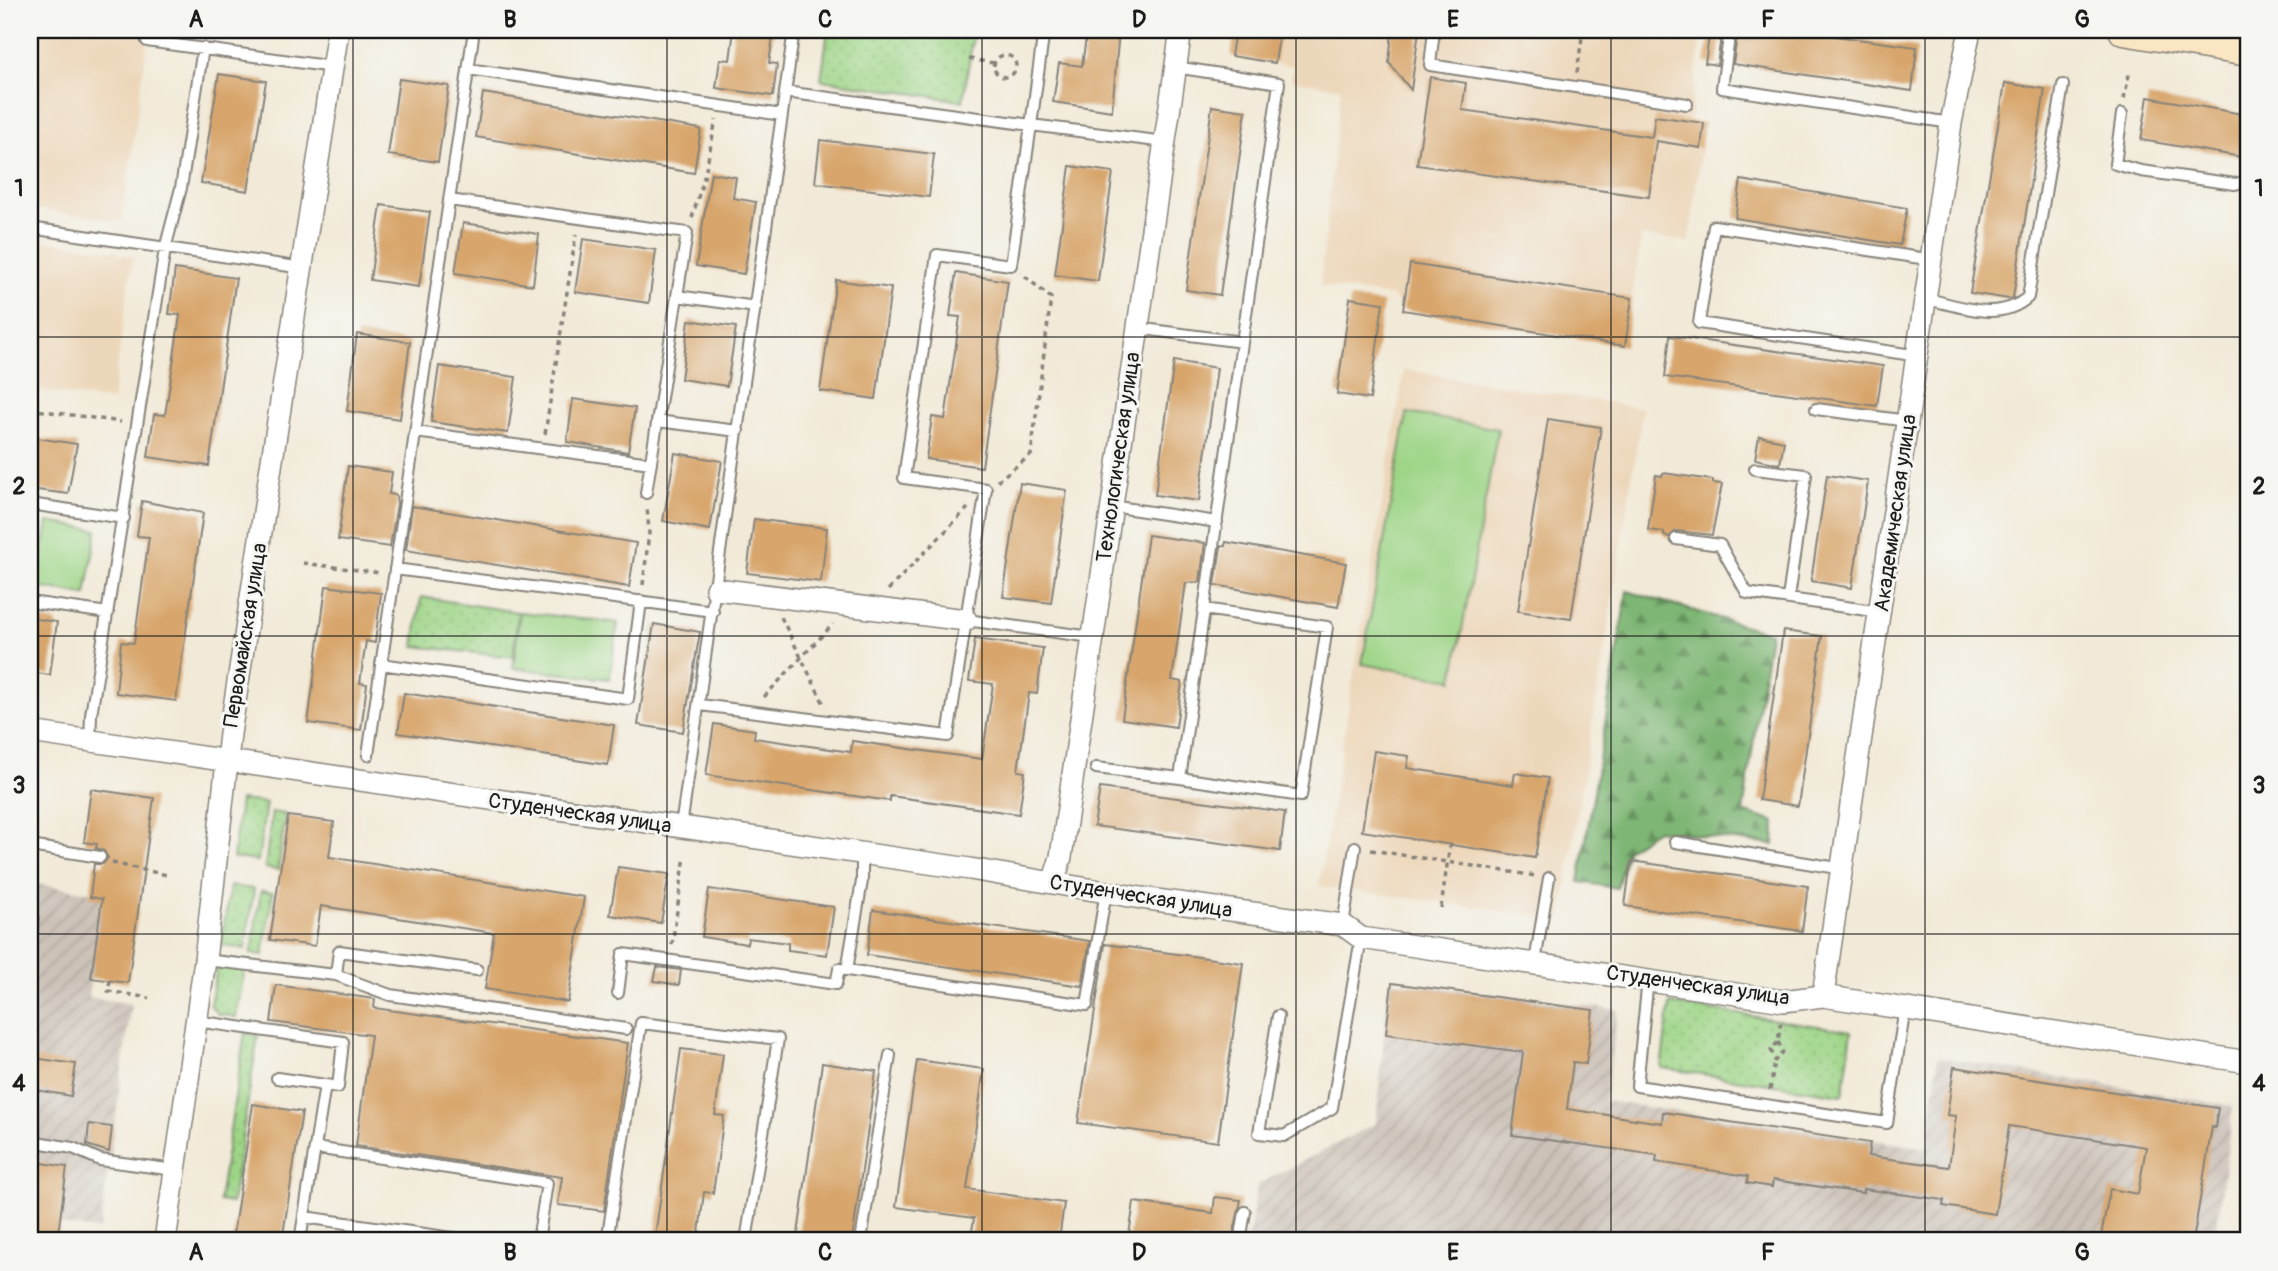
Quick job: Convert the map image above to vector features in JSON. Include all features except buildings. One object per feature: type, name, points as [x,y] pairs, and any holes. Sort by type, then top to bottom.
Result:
[{"type":"main road","points":[[2124,30],[2248,51]]},
{"type":"street","name":"Первомайская улица","points":[[165,1241],[205,960],[226,762],[338,30]]},
{"type":"street","name":"Технологическая улица","points":[[1053,883],[1061,857],[1181,30]]},
{"type":"street","name":"Академическая улица","points":[[1823,996],[1844,869],[1951,123],[1970,30]]},
{"type":"street","points":[[716,589],[966,620]]},
{"type":"street","name":"Студенческая улица","points":[[30,732],[1343,925],[1361,938],[1783,1001],[1823,996],[2248,1062]]},
{"type":"lane","points":[[369,755],[474,30]]},
{"type":"lane","points":[[681,827],[794,30]]},
{"type":"lane","points":[[700,705],[948,736],[986,489],[904,478],[937,255],[1011,265],[1044,30]]},
{"type":"lane","points":[[1434,30],[1430,65],[1687,104]]},
{"type":"lane","points":[[1730,30],[1722,88],[1951,123]]},
{"type":"lane","points":[[148,41],[333,67]]},
{"type":"lane","points":[[90,742],[91,715],[165,249],[181,188],[203,48]]},
{"type":"lane","points":[[1175,67],[1279,83],[1180,778]]},
{"type":"lane","points":[[468,69],[782,115]]},
{"type":"lane","points":[[1927,299],[1997,312],[2017,308],[2028,297],[2063,85]]},
{"type":"lane","points":[[785,92],[1165,142]]},
{"type":"lane","points":[[2122,114],[2115,164],[2141,171],[2235,184],[2248,181]]},
{"type":"lane","points":[[449,200],[687,233],[646,493]]},
{"type":"lane","points":[[1919,356],[1699,323],[1714,226],[1933,260]]},
{"type":"lane","points":[[30,228],[303,268]]},
{"type":"lane","points":[[677,296],[756,307]]},
{"type":"lane","points":[[1136,328],[1242,342]]},
{"type":"lane","points":[[1815,409],[1908,421]]},
{"type":"lane","points":[[657,421],[738,431]]},
{"type":"lane","points":[[415,432],[651,463]]},
{"type":"lane","points":[[1755,469],[1806,475],[1788,598]]},
{"type":"lane","points":[[30,505],[124,518]]},
{"type":"lane","points":[[1111,506],[1217,522]]},
{"type":"lane","points":[[1676,539],[1720,545],[1747,593],[1881,612]]},
{"type":"lane","points":[[395,572],[713,611]]},
{"type":"lane","points":[[382,664],[628,699],[641,601]]},
{"type":"lane","points":[[30,602],[108,614]]},
{"type":"lane","points":[[1096,768],[1301,796],[1327,627],[1204,609]]},
{"type":"lane","points":[[966,620],[1092,637]]},
{"type":"lane","points":[[1675,842],[1844,869]]},
{"type":"lane","points":[[30,846],[100,857]]},
{"type":"lane","points":[[1343,925],[1355,847]]},
{"type":"lane","points":[[847,970],[862,881],[862,856]]},
{"type":"lane","points":[[1535,962],[1549,878]]},
{"type":"lane","points":[[618,993],[623,954],[836,984],[839,969],[1087,1005],[1106,891]]},
{"type":"lane","points":[[30,918],[33,918],[30,937]]},
{"type":"lane","points":[[1278,1016],[1259,1133],[1284,1136],[1332,1108],[1361,938]]},
{"type":"lane","points":[[336,975],[339,951],[477,970]]},
{"type":"lane","points":[[205,960],[336,975],[390,995],[626,1029]]},
{"type":"lane","points":[[1648,979],[1637,1086],[1887,1123],[1905,1008]]},
{"type":"lane","points":[[196,1021],[343,1042],[338,1087],[278,1079]]},
{"type":"lane","points":[[607,1241],[641,1023],[778,1039],[746,1241]]},
{"type":"lane","points":[[861,1241],[890,1055]]},
{"type":"lane","points":[[300,1241],[325,1085]]},
{"type":"lane","points":[[30,1141],[74,1148],[100,1160],[175,1170]]},
{"type":"lane","points":[[315,1148],[547,1183],[538,1241]]},
{"type":"lane","points":[[1240,1241],[1245,1212]]},
{"type":"lane","points":[[304,1217],[474,1241]]},
{"type":"path","points":[[1574,88],[1583,30]]},
{"type":"path","points":[[1009,55],[1017,66],[1011,75],[1003,77],[995,71],[994,63],[998,57],[1009,55]]},
{"type":"path","points":[[969,59],[994,63]]},
{"type":"path","points":[[2122,114],[2130,70]]},
{"type":"path","points":[[687,233],[705,174],[719,106]]},
{"type":"path","points":[[543,449],[578,218]]},
{"type":"path","points":[[750,711],[802,658],[986,489],[1031,455],[1051,298],[1011,265]]},
{"type":"path","points":[[30,409],[138,425]]},
{"type":"path","points":[[641,601],[649,533],[646,493]]},
{"type":"path","points":[[303,563],[395,572]]},
{"type":"path","points":[[771,596],[833,722]]},
{"type":"path","points":[[1441,908],[1450,845]]},
{"type":"path","points":[[1355,847],[1549,878]]},
{"type":"path","points":[[670,961],[685,856]]},
{"type":"path","points":[[100,857],[119,867],[167,875]]},
{"type":"path","points":[[110,981],[108,991],[149,998]]},
{"type":"path","points":[[1778,1042],[1783,1051],[1775,1061],[1771,1050],[1778,1042],[1782,1017]]},
{"type":"shaded area","points":[[30,30],[149,30],[122,221],[30,208]]},
{"type":"shaded area","points":[[1235,30],[1702,30],[1690,120],[1704,123],[1689,242],[1641,236],[1625,346],[1403,310],[1393,296],[1320,286],[1341,88],[1291,80],[1293,66],[1231,56]]},
{"type":"shaded area","points":[[30,239],[117,251],[117,254],[133,257],[112,401],[30,389]]},
{"type":"shaded area","points":[[1404,370],[1643,408],[1561,919],[1319,886]]},
{"type":"shaded area","points":[[30,883],[90,892],[90,897],[102,899],[88,997],[131,1004],[100,1230],[59,1225],[57,1241],[30,1241]]},
{"type":"shaded area","points":[[1389,981],[1618,1010],[1605,1101],[1927,1148],[1938,1057],[2233,1106],[2215,1241],[1248,1241],[1257,1185],[1376,1123]]},
{"type":"green space","points":[[828,30],[974,30],[963,101],[821,80]]},
{"type":"green space","points":[[1407,413],[1498,429],[1453,680],[1362,664]]},
{"type":"green space","points":[[48,522],[97,530],[86,595],[37,587]]},
{"type":"green space","points":[[1627,591],[1770,633],[1743,812],[1775,822],[1774,845],[1657,830],[1627,850],[1617,888],[1579,882]]},
{"type":"green space","points":[[421,597],[518,612],[513,657],[414,646]]},
{"type":"green space","points":[[520,612],[618,623],[609,679],[513,668]]},
{"type":"green space","points":[[240,800],[266,803],[258,861],[233,858]]},
{"type":"green space","points":[[272,812],[285,814],[278,870],[265,868]]},
{"type":"green space","points":[[230,886],[254,889],[245,949],[221,945]]},
{"type":"green space","points":[[261,891],[273,893],[263,955],[251,954]]},
{"type":"green space","points":[[218,963],[245,967],[236,1017],[218,1014],[210,1005]]},
{"type":"green space","points":[[1670,1004],[1852,1031],[1843,1095],[1661,1068]]},
{"type":"green space","points":[[245,1033],[258,1035],[232,1203],[219,1201]]}]
